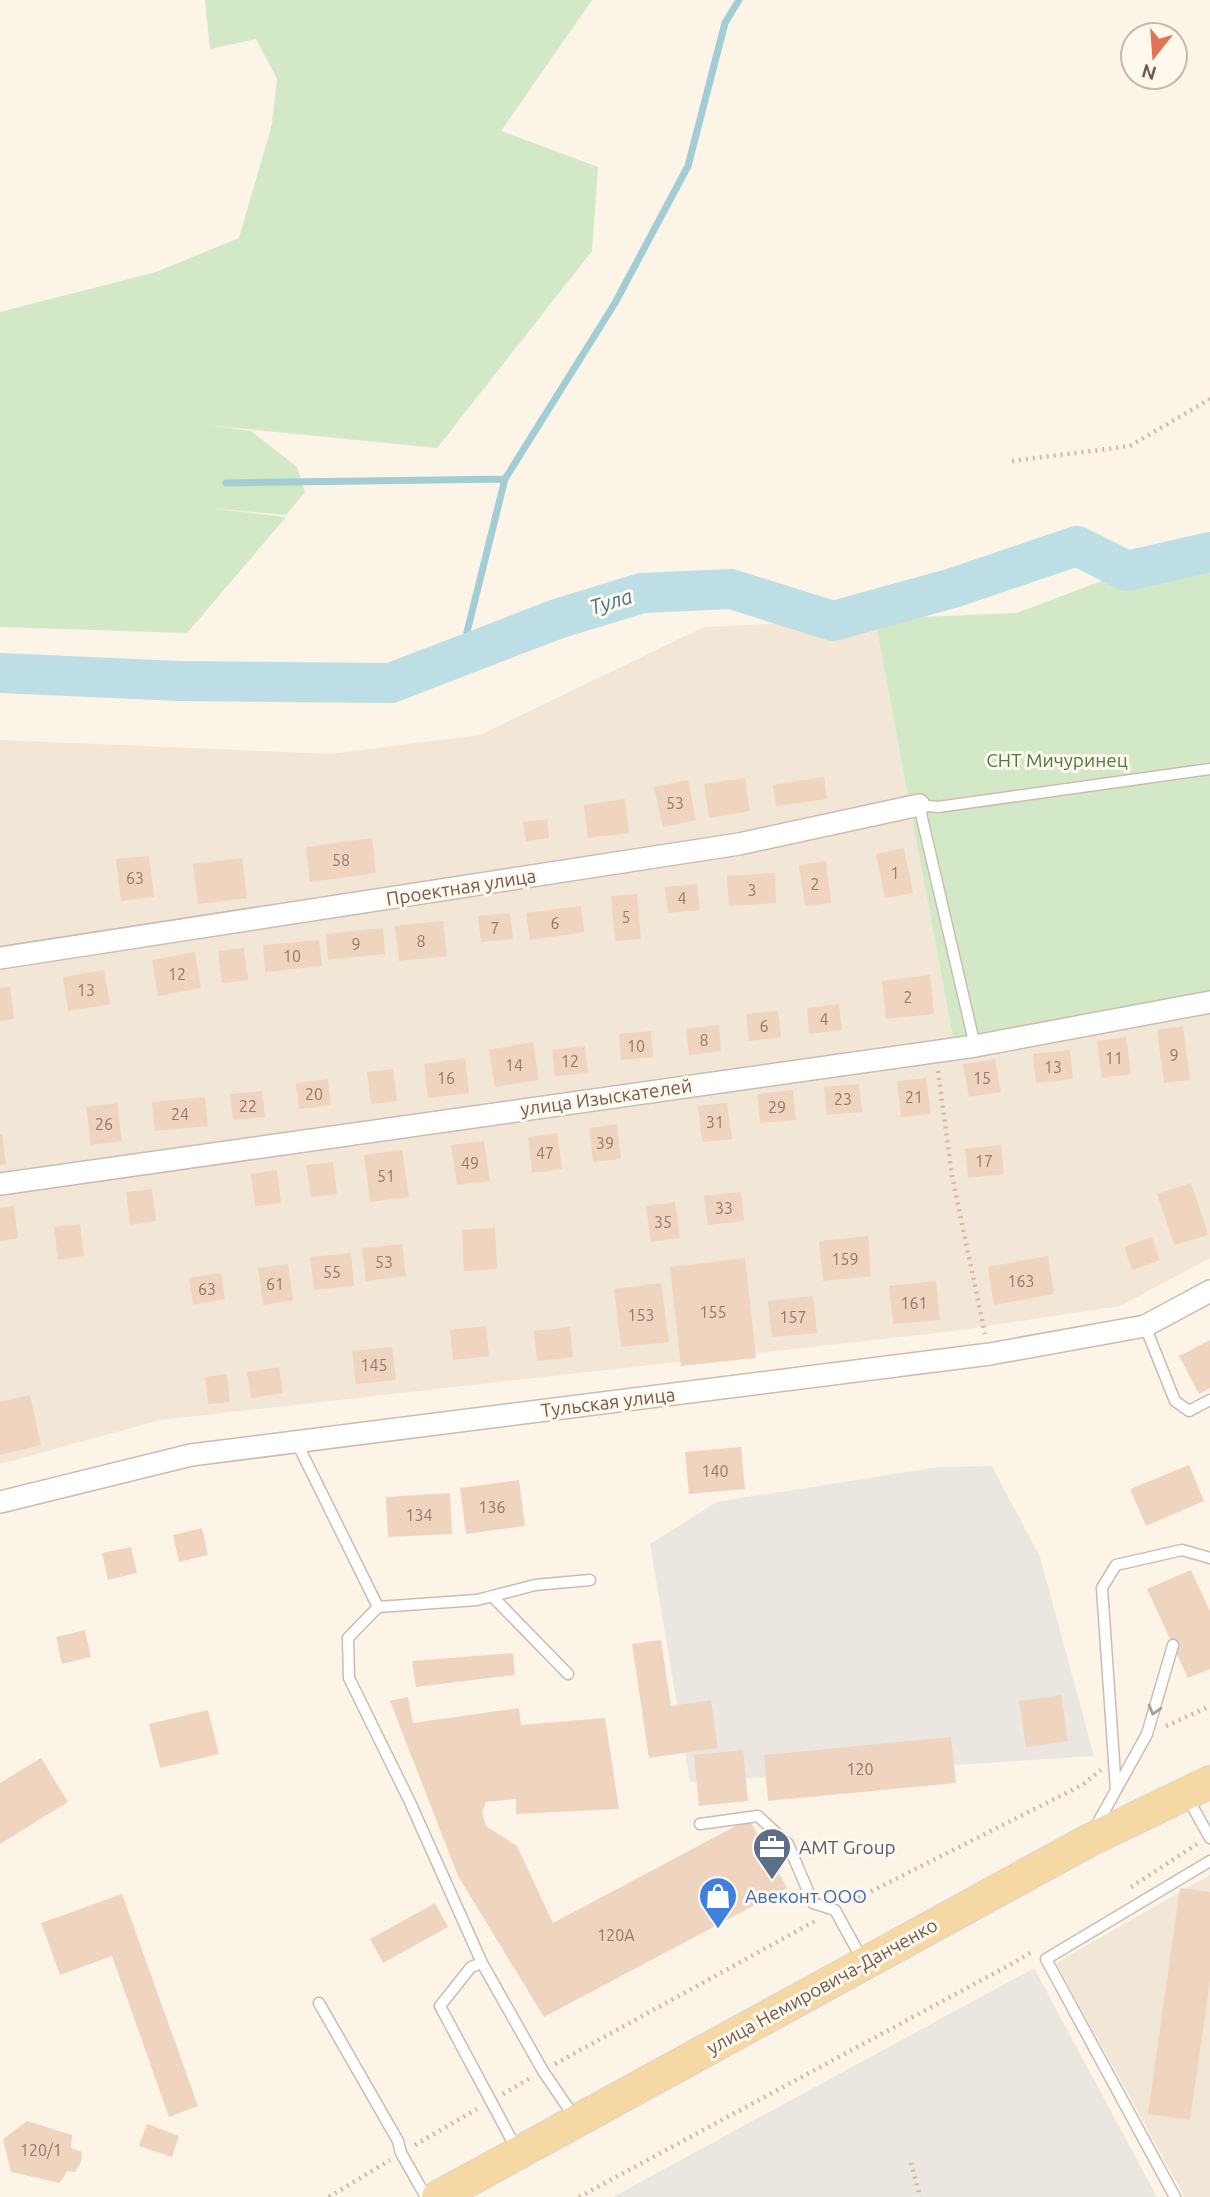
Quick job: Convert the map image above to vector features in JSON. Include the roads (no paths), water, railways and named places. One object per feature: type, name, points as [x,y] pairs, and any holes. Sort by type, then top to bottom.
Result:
[{"type":"main road","name":"улица Немировича-Данченко","points":[[438,2197],[864,1963],[1088,1842],[1197,1787]]},
{"type":"street","name":"Проектная улица","points":[[0,958],[739,844],[919,805]]},
{"type":"street","name":"улица Изыскателей","points":[[0,1184],[965,1047],[1210,1002]]},
{"type":"street","name":"Тульская улица","points":[[0,1502],[191,1455],[990,1354],[1144,1326],[1210,1291]]},
{"type":"lane","points":[[965,1047],[919,805],[938,807],[1210,769]]},
{"type":"lane","points":[[1144,1326],[1175,1401],[1189,1411],[1210,1400]]},
{"type":"lane","points":[[297,1443],[378,1607]]},
{"type":"lane","points":[[1116,1790],[1102,1588],[1116,1565],[1182,1550],[1210,1558]]},
{"type":"lane","points":[[577,2121],[543,2071],[482,1963],[409,1800],[349,1678],[348,1638],[378,1607],[477,1600],[535,1585],[590,1580]]},
{"type":"lane","points":[[492,1596],[568,1674]]},
{"type":"lane","points":[[1088,1842],[1147,1734],[1173,1645]]},
{"type":"lane","points":[[1197,1787],[1209,1837]]},
{"type":"lane","points":[[700,1824],[758,1816],[788,1844],[813,1903],[835,1910],[864,1963]]},
{"type":"lane","points":[[1175,2197],[1046,1959],[1210,1861]]},
{"type":"lane","points":[[482,1963],[471,1967],[440,2006],[518,2153]]},
{"type":"lane","points":[[318,2003],[398,2141],[401,2153],[426,2197]]},
{"type":"waterway","points":[[391,683],[463,648],[505,479],[615,303],[688,166],[725,23],[739,0]]},
{"type":"waterway","points":[[226,483],[505,479]]},
{"type":"waterway","name":"Тула","points":[[0,673],[180,681],[391,683],[557,619],[642,593],[731,589],[833,621],[953,588],[1077,546],[1127,571],[1210,552]]},
{"type":"place","name":"АМТ Group","points":[[772,1881]]},
{"type":"place","name":"Авеконт ООО","points":[[718,1930]]},
{"type":"park label","name":"СНТ Мичуринец","points":[[1057,760]]}]
